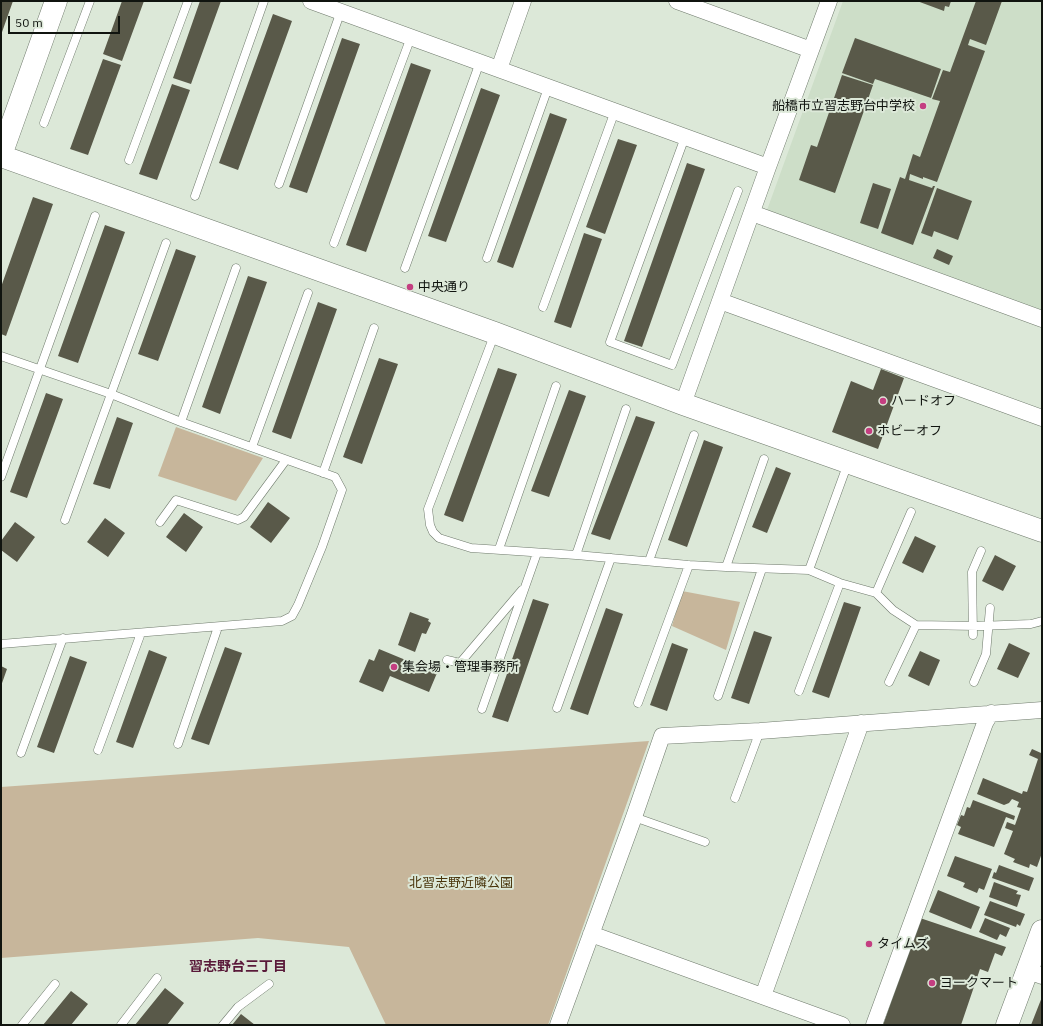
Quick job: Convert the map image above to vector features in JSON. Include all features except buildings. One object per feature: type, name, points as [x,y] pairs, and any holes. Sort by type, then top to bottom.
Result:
[{"type":"street","points":[[56,1],[1,156],[495,333],[683,404],[1042,531]]},
{"type":"street","points":[[311,1],[768,167]]},
{"type":"street","points":[[499,69],[523,1]]},
{"type":"street","points":[[677,1],[811,50]]},
{"type":"street","points":[[683,404],[829,1]]},
{"type":"street","points":[[752,213],[1042,319]]},
{"type":"street","points":[[720,301],[1042,418]]},
{"type":"street","points":[[558,1025],[662,736],[760,731],[1042,710]]},
{"type":"street","points":[[874,1025],[985,723],[991,714]]},
{"type":"street","points":[[763,996],[862,723]]},
{"type":"street","points":[[1007,1025],[1035,974],[1042,931]]},
{"type":"street","points":[[591,934],[842,1025]]},
{"type":"lane","points":[[44,123],[90,1]]},
{"type":"lane","points":[[128,160],[188,1]]},
{"type":"lane","points":[[195,196],[264,1]]},
{"type":"lane","points":[[279,184],[341,11]]},
{"type":"lane","points":[[334,244],[411,37]]},
{"type":"lane","points":[[405,268],[480,62]]},
{"type":"lane","points":[[487,258],[548,88]]},
{"type":"lane","points":[[543,307],[615,111]]},
{"type":"lane","points":[[685,137],[610,342],[672,366],[738,191]]},
{"type":"lane","points":[[1,477],[95,216]]},
{"type":"lane","points":[[65,520],[166,243]]},
{"type":"lane","points":[[181,422],[236,268]]},
{"type":"lane","points":[[252,448],[308,293]]},
{"type":"lane","points":[[323,473],[374,328]]},
{"type":"lane","points":[[495,333],[428,509],[430,525],[433,532],[439,538],[471,548],[576,555],[688,565],[809,570],[840,583],[876,593],[893,610],[916,625],[973,630],[989,626],[1031,624],[1042,621]]},
{"type":"lane","points":[[1,356],[111,394],[181,422],[335,477],[342,490],[322,547],[298,605],[292,616],[282,621],[1,644]]},
{"type":"lane","points":[[499,549],[556,386]]},
{"type":"lane","points":[[576,555],[626,409]]},
{"type":"lane","points":[[649,561],[694,435]]},
{"type":"lane","points":[[726,567],[764,459]]},
{"type":"lane","points":[[160,522],[176,500],[238,520],[244,517],[286,460]]},
{"type":"lane","points":[[809,570],[848,462]]},
{"type":"lane","points":[[876,593],[911,512]]},
{"type":"lane","points":[[973,630],[972,572],[981,551]]},
{"type":"lane","points":[[482,709],[537,553]]},
{"type":"lane","points":[[557,708],[611,558]]},
{"type":"lane","points":[[638,703],[688,565]]},
{"type":"lane","points":[[718,696],[762,569]]},
{"type":"lane","points":[[799,691],[840,583]]},
{"type":"lane","points":[[447,660],[460,663],[526,586]]},
{"type":"lane","points":[[974,682],[986,654],[990,608]]},
{"type":"lane","points":[[889,682],[916,625]]},
{"type":"lane","points":[[178,744],[218,627]]},
{"type":"lane","points":[[98,750],[141,633]]},
{"type":"lane","points":[[21,753],[63,638]]},
{"type":"lane","points":[[735,798],[760,731]]},
{"type":"lane","points":[[634,817],[705,842]]},
{"type":"lane","points":[[121,1025],[157,978]]},
{"type":"lane","points":[[22,1025],[55,984]]},
{"type":"lane","points":[[223,1025],[238,1007],[269,984]]},
{"type":"shaded area","name":"船橋市立習志野台中学校","points":[[843,1],[1042,1],[1042,311],[767,210]]},
{"type":"green space","points":[[176,427],[263,458],[236,501],[158,476]]},
{"type":"green space","points":[[682,591],[740,602],[726,650],[672,626]]},
{"type":"green space","name":"北習志野近隣公園","points":[[649,741],[548,1025],[386,1025],[349,947],[258,938],[1,958],[1,787]]},
{"type":"place","name":"船橋市立習志野台中学校","points":[[923,106]]},
{"type":"place","name":"中央通り","points":[[410,287]]},
{"type":"place","name":"ハードオフ","points":[[883,401]]},
{"type":"place","name":"ホビーオフ","points":[[869,431]]},
{"type":"place","name":"集会場・管理事務所","points":[[394,667]]},
{"type":"place","name":"タイムズ","points":[[869,944]]},
{"type":"place","name":"ヨークマート","points":[[932,983]]},
{"type":"district","name":"習志野台三丁目","points":[[238,967]]}]
